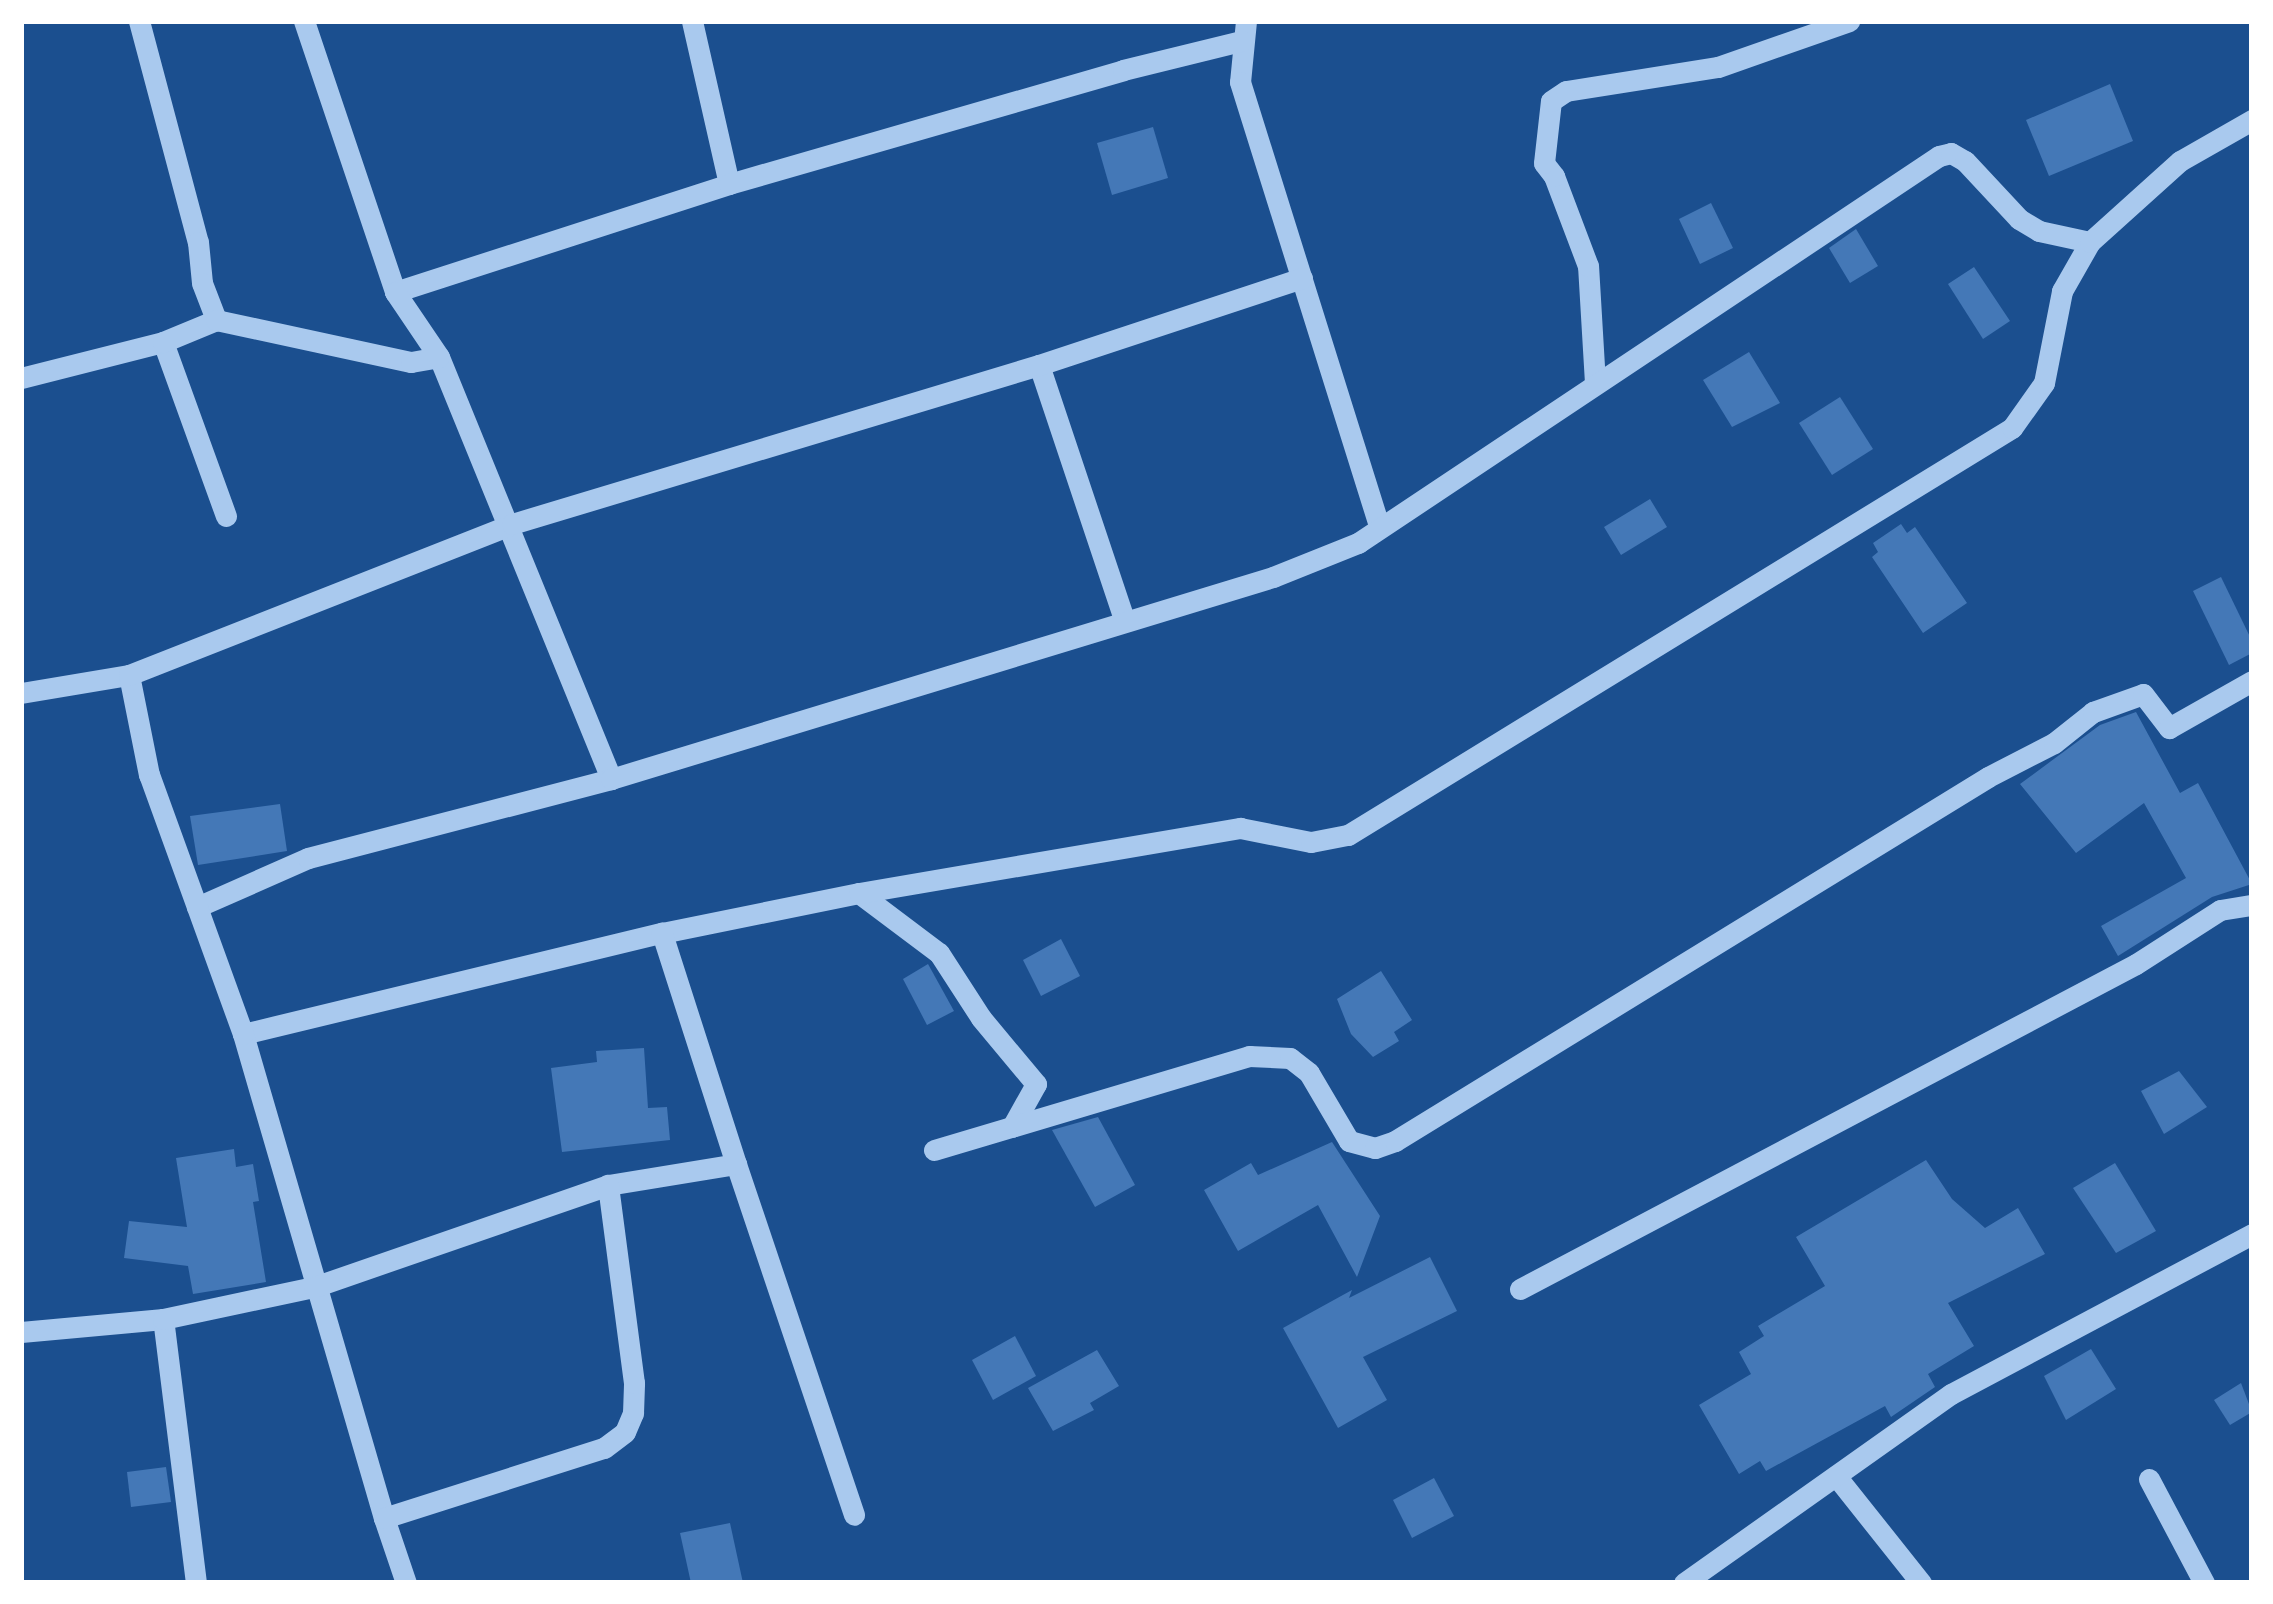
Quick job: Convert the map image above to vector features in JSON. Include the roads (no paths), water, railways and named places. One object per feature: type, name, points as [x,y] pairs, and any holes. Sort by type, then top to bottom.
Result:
[{"type":"street","points":[[140,21],[198,242],[202,283],[216,320]]},
{"type":"street","points":[[304,21],[395,292],[439,358],[512,524],[611,779]]},
{"type":"street","points":[[692,21],[729,184]]},
{"type":"street","points":[[1595,383],[1588,266],[1554,176],[1544,164],[1551,100],[1566,91],[1718,67],[1849,21]]},
{"type":"street","points":[[395,292],[729,184],[1244,31],[1240,82],[1380,527]]},
{"type":"street","points":[[243,1034],[662,933],[859,893],[1240,828],[1311,842],[1348,836],[2012,428],[2044,383],[2062,291],[2090,242],[2192,152],[2252,120]]},
{"type":"street","points":[[197,908],[308,858],[611,779],[1273,577],[1358,542],[1939,156],[1951,154],[1966,160],[2019,218],[2039,231],[2090,242]]},
{"type":"street","points":[[21,693],[129,675],[512,524],[1039,365],[1302,278]]},
{"type":"street","points":[[24,372],[163,342],[216,320],[411,362],[439,358]]},
{"type":"street","points":[[163,342],[226,515]]},
{"type":"street","points":[[1039,365],[1124,620]]},
{"type":"street","points":[[129,675],[148,775],[243,1034],[314,1287],[406,1583]]},
{"type":"street","points":[[934,1150],[1249,1056],[1290,1058],[1309,1073],[1349,1141],[1375,1148],[1395,1141],[1988,777],[2054,742],[2093,712],[2143,694],[2169,728],[2252,681]]},
{"type":"street","points":[[859,893],[939,953],[981,1018],[1036,1084],[1012,1127]]},
{"type":"street","points":[[1520,1289],[2136,964],[2220,910],[2252,905]]},
{"type":"street","points":[[662,933],[854,1515]]},
{"type":"street","points":[[21,1332],[163,1319],[314,1287],[608,1185],[736,1164]]},
{"type":"street","points":[[384,1518],[604,1448],[625,1432],[633,1413],[634,1383],[608,1185]]},
{"type":"street","points":[[1684,1583],[1952,1394],[2252,1234]]},
{"type":"street","points":[[163,1319],[196,1583]]},
{"type":"street","points":[[1837,1476],[1921,1583]]},
{"type":"street","points":[[2149,1479],[2204,1583]]}]
